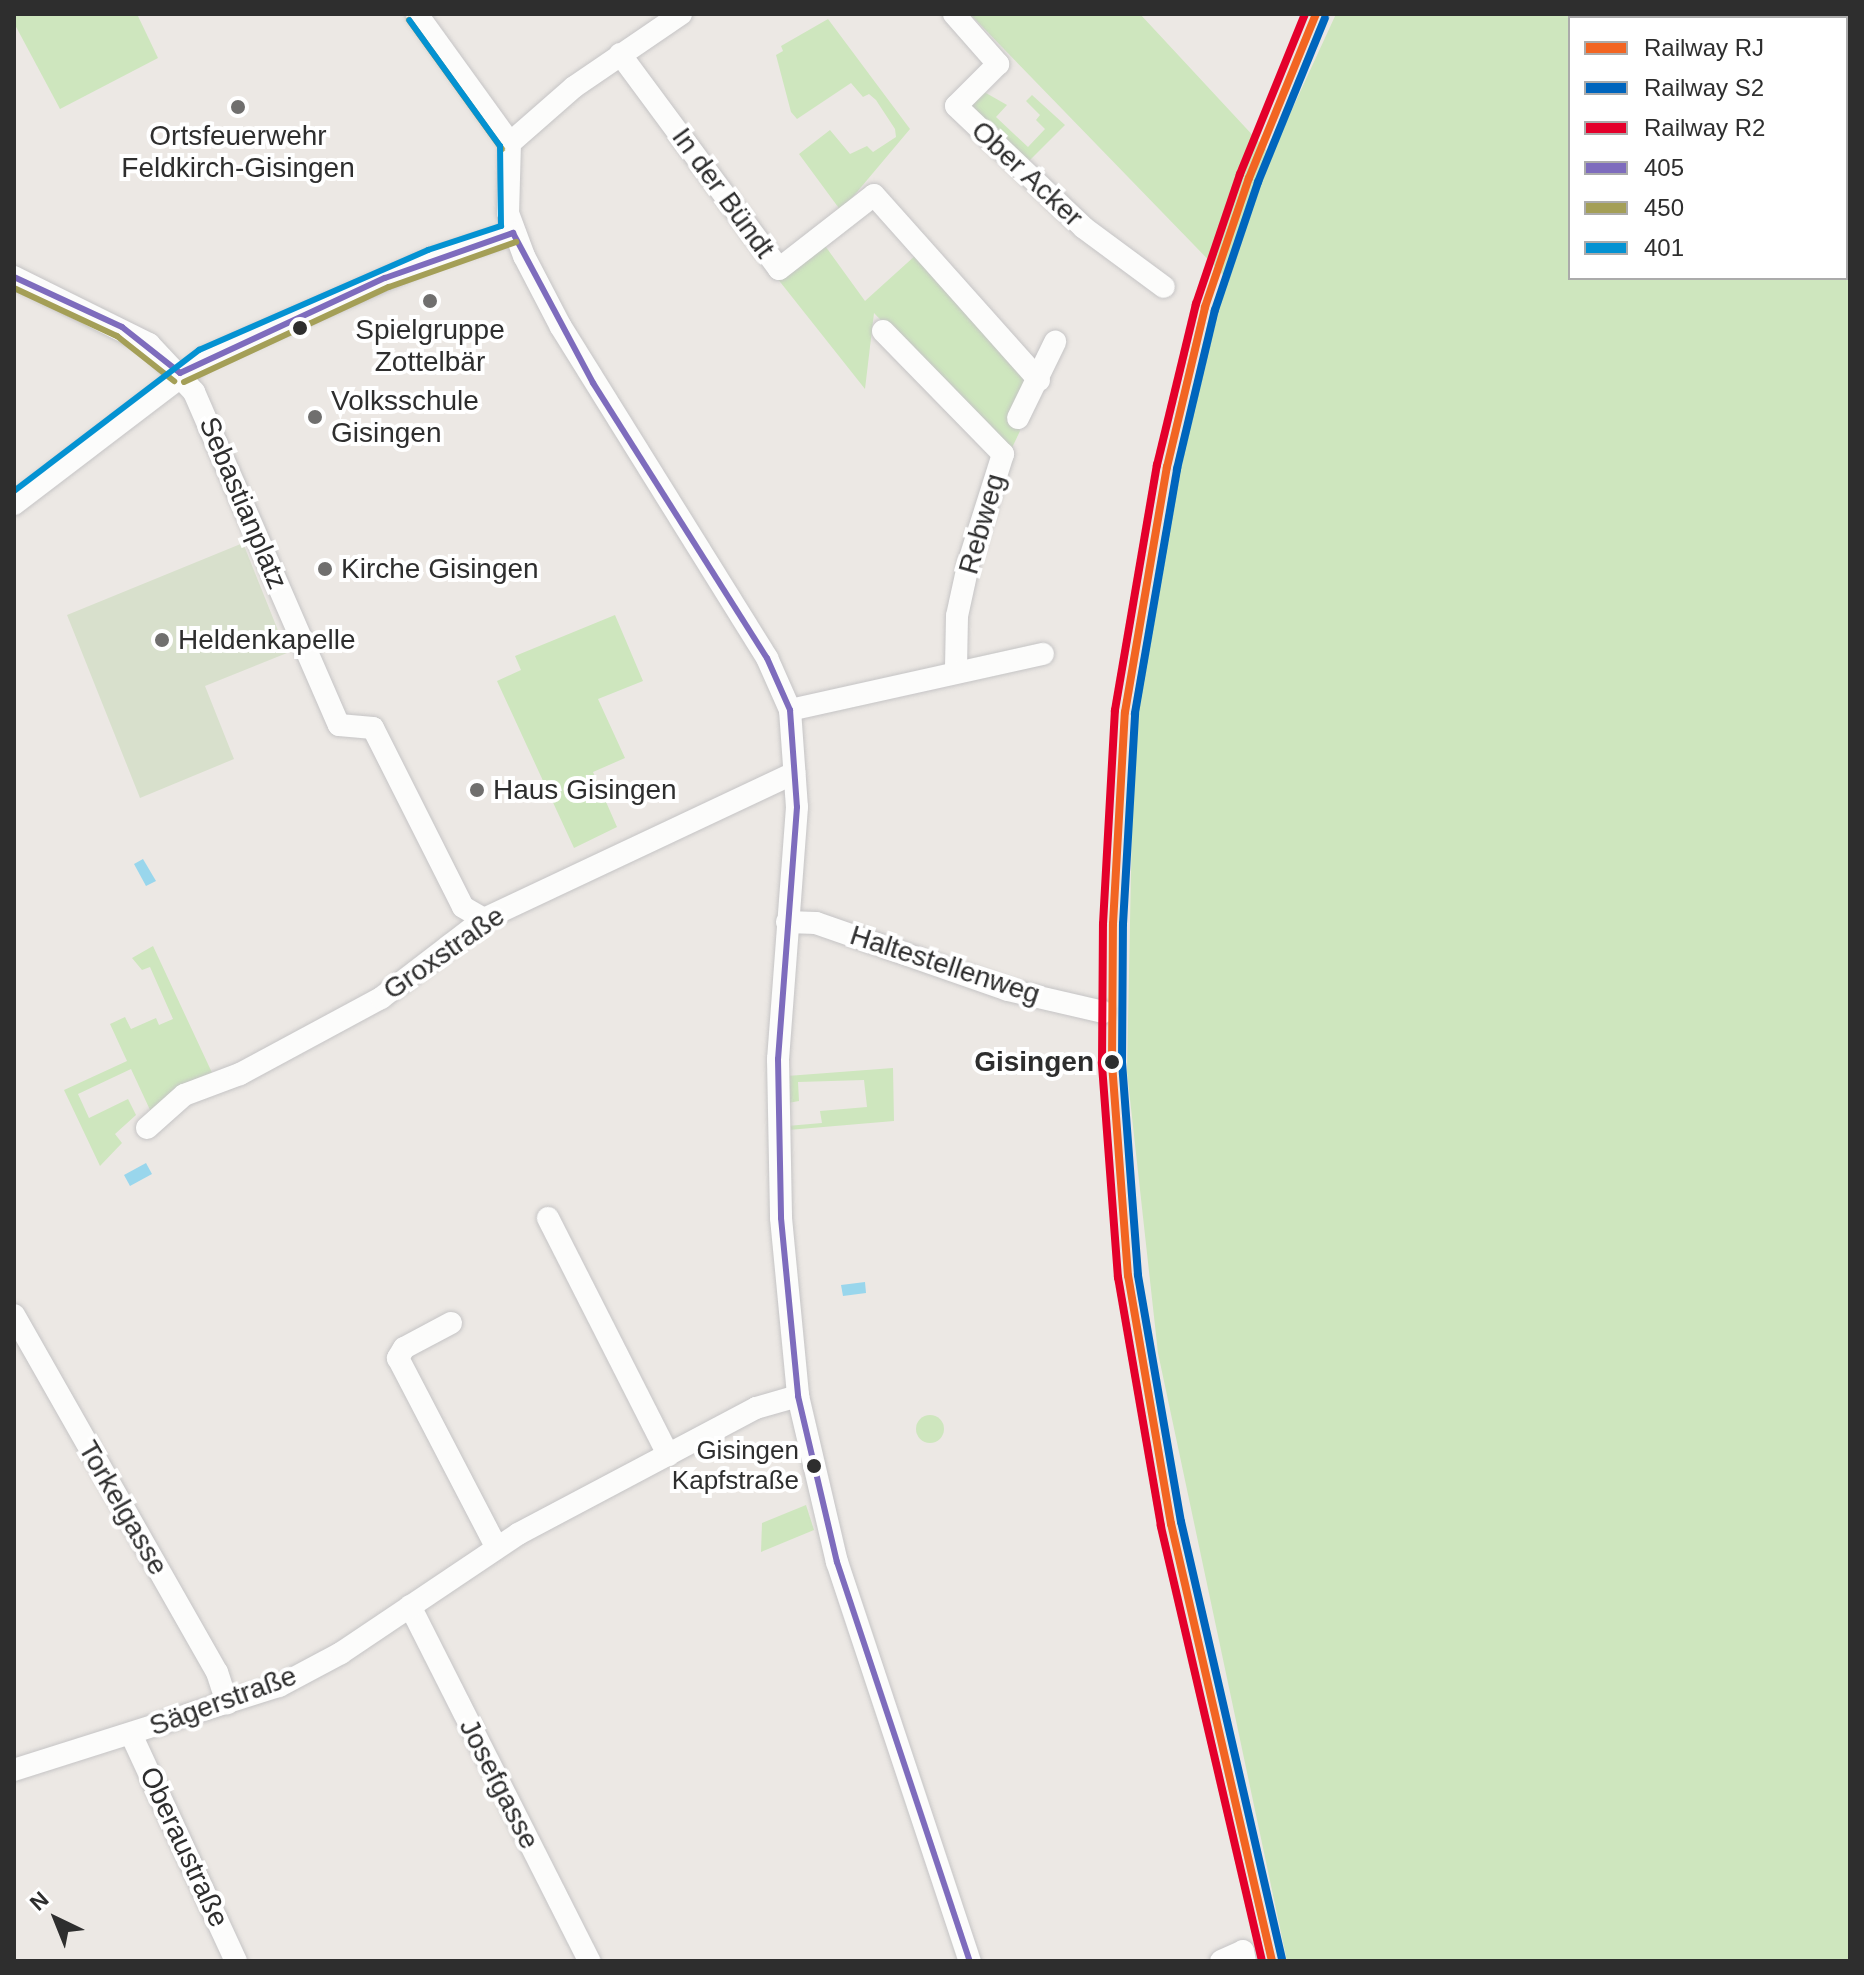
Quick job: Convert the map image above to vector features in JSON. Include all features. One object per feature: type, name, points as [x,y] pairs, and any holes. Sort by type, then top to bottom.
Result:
[{"type":"street","points":[[417,14],[510,143],[508,213],[513,233],[593,383],[767,658],[790,710],[795,859],[787,922],[778,1059],[780,1204],[798,1396],[837,1562],[970,1961]]},
{"type":"street","points":[[510,143],[548,107],[681,14]]},
{"type":"street","name":"Ober Acker","points":[[954,14],[998,64],[956,106],[1084,228],[1164,287]]},
{"type":"street","name":"In der Bündt","points":[[620,54],[779,269],[874,195],[1039,380]]},
{"type":"street","points":[[14,504],[180,373],[399,272],[513,233]]},
{"type":"street","points":[[14,277],[122,327],[180,373]]},
{"type":"street","name":"Rebweg","points":[[883,331],[1003,454],[960,602],[956,670]]},
{"type":"street","points":[[1018,418],[1055,342]]},
{"type":"street","name":"Sebastianplatz","points":[[180,373],[210,424],[339,725],[373,728],[463,907],[484,919]]},
{"type":"street","points":[[790,710],[956,670],[1043,654]]},
{"type":"street","name":"Groxstraße","points":[[147,1128],[184,1095],[240,1074],[381,998],[484,919],[794,773]]},
{"type":"street","name":"Haltestellenweg","points":[[787,922],[816,923],[1008,990],[1103,1012]]},
{"type":"street","points":[[548,1218],[668,1455]]},
{"type":"street","name":"Torkelgasse","points":[[14,1315],[217,1672],[227,1703]]},
{"type":"street","points":[[451,1323],[404,1348],[398,1358],[496,1546]]},
{"type":"street","name":"Sägerstraße","points":[[14,1770],[227,1703],[301,1675],[410,1606],[496,1546],[756,1408],[798,1396]]},
{"type":"street","name":"Josefgasse","points":[[410,1606],[589,1961]]},
{"type":"street","name":"Oberaustraße","points":[[131,1734],[236,1961]]},
{"type":"street","points":[[1221,1961],[1243,1951],[1245,1961]]},
{"type":"green space","points":[[14,14],[137,14],[158,58],[60,109],[14,23]]},
{"type":"green space","points":[[970,14],[1140,14],[1271,155],[1336,14],[1850,14],[1850,1961],[1287,1961],[1158,1353],[1127,1072],[1134,722],[1178,479],[1226,278]]},
{"type":"green space","points":[[828,19],[910,129],[841,211],[799,154],[830,130],[850,154],[867,146],[873,152],[896,137],[895,129],[876,100],[869,94],[863,97],[851,83],[797,119],[791,112],[776,55],[783,51],[781,46]]},
{"type":"green space","points":[[979,89],[1007,105],[996,117],[1028,147],[1045,129],[1036,120],[1040,115],[1026,101],[1032,95],[1065,125],[1026,164],[971,107]]},
{"type":"green space","points":[[823,243],[865,301],[917,254],[1027,375],[1014,416],[1020,431],[1009,454],[874,313],[865,389],[777,278]]},
{"type":"green space","points":[[243,543],[287,653],[205,686],[234,759],[140,798],[67,615]]},
{"type":"green space","points":[[615,615],[643,681],[598,699],[625,758],[593,772],[617,827],[574,848],[497,681],[521,670],[515,656]]},
{"type":"green space","points":[[153,946],[214,1077],[151,1112],[131,1069],[78,1094],[89,1118],[128,1099],[136,1115],[115,1134],[122,1143],[100,1166],[64,1090],[127,1061],[110,1024],[125,1017],[131,1029],[156,1018],[159,1025],[173,1019],[150,967],[142,970],[132,958]]},
{"type":"green space","points":[[893,1068],[894,1121],[788,1130],[787,1126],[822,1123],[820,1111],[867,1107],[864,1080],[798,1082],[799,1101],[788,1103],[787,1076]]},
{"type":"green space","points":[[930,1415],[940,1419],[944,1429],[940,1439],[930,1443],[920,1439],[916,1429],[920,1419]]},
{"type":"green space","points":[[806,1505],[814,1530],[761,1552],[762,1523]]},
{"type":"water","points":[[143,859],[156,881],[146,886],[134,864]]},
{"type":"water","points":[[146,1163],[152,1174],[130,1186],[124,1175]]},
{"type":"water","points":[[865,1282],[866,1293],[843,1296],[841,1285]]},
{"type":"rail line","name":"R2","points":[[1262,1961],[1161,1526],[1118,1278],[1102,1063],[1103,924],[1115,710],[1157,465],[1196,304],[1240,174],[1305,14]]},
{"type":"rail line","name":"RJ","points":[[1272,1961],[1171,1524],[1128,1276],[1112,1062],[1113,924],[1125,712],[1167,467],[1205,307],[1249,178],[1316,14]]},
{"type":"rail line","name":"S2","points":[[1282,1959],[1181,1522],[1138,1275],[1122,1062],[1123,924],[1135,713],[1177,469],[1215,310],[1258,182],[1325,18]]},
{"type":"transit line","name":"450","points":[[409,20],[502,149]]},
{"type":"transit line","name":"401","points":[[14,491],[199,350],[428,250],[501,226],[500,146],[409,20]]},
{"type":"transit line","name":"405","points":[[513,233],[593,383],[767,658],[790,710],[797,807],[778,1059],[781,1218],[798,1396],[837,1562],[970,1961]]},
{"type":"transit line","name":"405","points":[[14,277],[122,327],[180,373],[385,278],[513,233]]},
{"type":"transit line","name":"450","points":[[184,382],[389,287],[516,242]]},
{"type":"transit line","name":"450","points":[[14,288],[117,336],[174,381]]},
{"type":"place","name":"Ortsfeuerwehr Feldkirch-Gisingen","points":[[238,107]]},
{"type":"place","name":"Spielgruppe Zottelbär","points":[[430,301]]},
{"type":"place","name":"Volksschule Gisingen","points":[[315,417]]},
{"type":"place","name":"Kirche Gisingen","points":[[325,569]]},
{"type":"place","name":"Heldenkapelle","points":[[162,640]]},
{"type":"place","name":"Haus Gisingen","points":[[477,790]]},
{"type":"place","name":"Gisingen","points":[[1112,1062]]},
{"type":"place","name":"Gisingen Kapfstraße","points":[[814,1466]]}]
